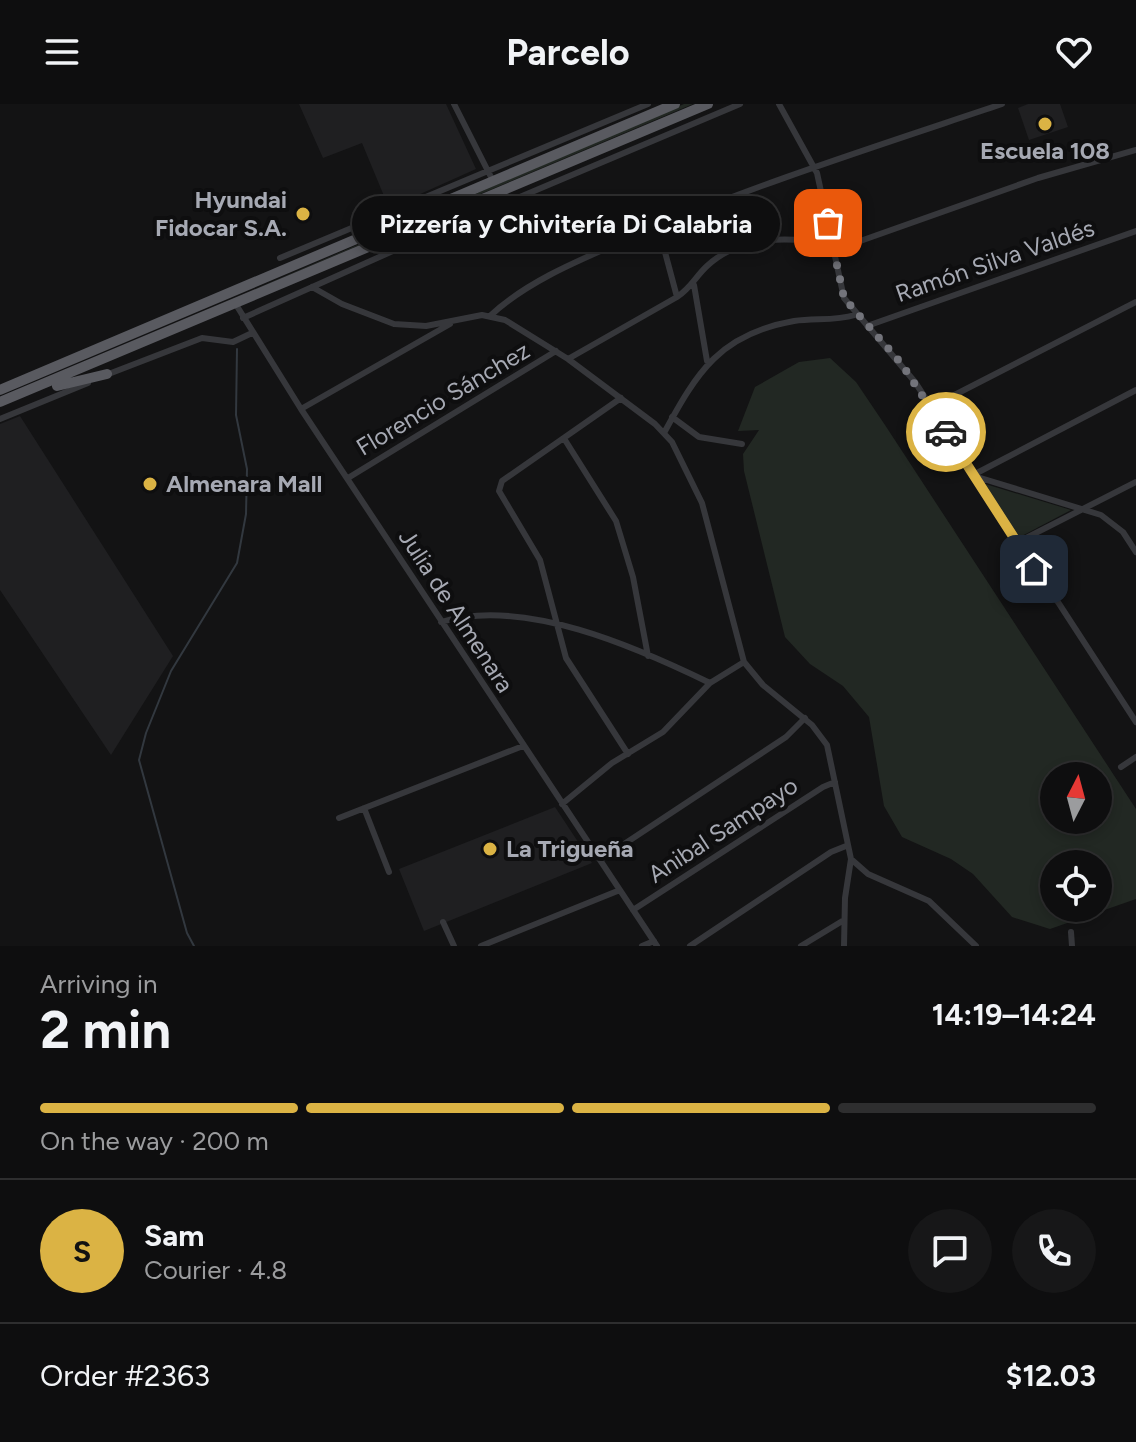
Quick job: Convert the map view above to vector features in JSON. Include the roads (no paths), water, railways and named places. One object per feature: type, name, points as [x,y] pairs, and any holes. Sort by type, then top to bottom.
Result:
[{"type":"highway","points":[[0,390],[675,104]]},
{"type":"highway","points":[[4,400],[708,104]]},
{"type":"highway","points":[[4,400],[107,374]]},
{"type":"street","points":[[454,104],[493,181]]},
{"type":"street","points":[[280,258],[648,104]]},
{"type":"street","points":[[243,318],[740,104]]},
{"type":"street","points":[[779,104],[815,166],[844,298],[855,315],[901,363],[1136,722]]},
{"type":"street","points":[[490,316],[572,265],[658,226],[815,166],[1002,104]]},
{"type":"street","name":"Florencio Sánchez","points":[[568,359],[677,297],[694,285],[716,259],[757,242],[796,239],[832,248],[1068,168],[1136,150]]},
{"type":"street","points":[[658,226],[677,297]]},
{"type":"street","name":"Ramón Silva Valdés","points":[[867,326],[1136,231]]},
{"type":"street","points":[[694,285],[707,361]]},
{"type":"street","points":[[312,287],[351,308],[394,324],[426,326],[474,316],[490,316],[516,326],[568,359],[664,433],[691,478],[706,515],[744,662],[763,685],[805,718],[827,745],[851,859],[868,874],[929,901],[976,946]]},
{"type":"street","name":"Julia de Almenara","points":[[230,293],[301,409],[655,944]]},
{"type":"street","points":[[931,407],[1136,302]]},
{"type":"street","points":[[664,433],[707,361],[747,337],[778,325],[855,315]]},
{"type":"street","points":[[301,409],[362,372],[437,335],[452,323]]},
{"type":"street","points":[[0,419],[202,338],[233,342],[252,333]]},
{"type":"street","name":"Florencio Sánchez","points":[[348,478],[556,351]]},
{"type":"street","points":[[973,475],[1136,390]]},
{"type":"street","points":[[621,398],[500,484],[500,495],[540,560],[554,623],[571,668],[628,754]]},
{"type":"street","points":[[672,417],[699,437],[742,444]]},
{"type":"street","points":[[565,440],[616,521],[635,588],[648,656]]},
{"type":"street","points":[[973,475],[1084,508],[1112,521],[1136,552]]},
{"type":"street","points":[[1016,543],[1136,482]]},
{"type":"street","points":[[441,622],[485,615],[554,623],[648,656],[710,683]]},
{"type":"street","points":[[562,804],[628,754],[663,732],[710,683],[744,662]]},
{"type":"street","points":[[600,860],[786,737],[805,718]]},
{"type":"street","points":[[339,818],[523,746]]},
{"type":"street","points":[[1121,767],[1136,757]]},
{"type":"street","name":"Anibal Sampayo","points":[[633,910],[835,782]]},
{"type":"street","points":[[364,808],[389,872]]},
{"type":"street","points":[[690,946],[831,852],[846,846]]},
{"type":"street","points":[[844,946],[846,875],[851,859]]},
{"type":"street","points":[[481,946],[620,890]]},
{"type":"street","points":[[801,946],[844,920]]},
{"type":"street","points":[[443,922],[454,946]]},
{"type":"street","points":[[1071,932],[1072,946]]},
{"type":"street","points":[[642,946],[655,944]]},
{"type":"waterway","points":[[194,946],[187,933],[139,760],[146,733],[171,671],[237,563],[246,514],[247,469],[236,415],[237,349]]},
{"type":"place","name":"Escuela 108","points":[[1045,124]]},
{"type":"place","name":"Hyundai Fidocar S.A.","points":[[303,214]]},
{"type":"place","name":"Pizzería y Chivitería Di Calabria","points":[[828,223]]},
{"type":"place","name":"Almenara Mall","points":[[150,484]]},
{"type":"place","name":"La Trigueña","points":[[490,849]]}]
